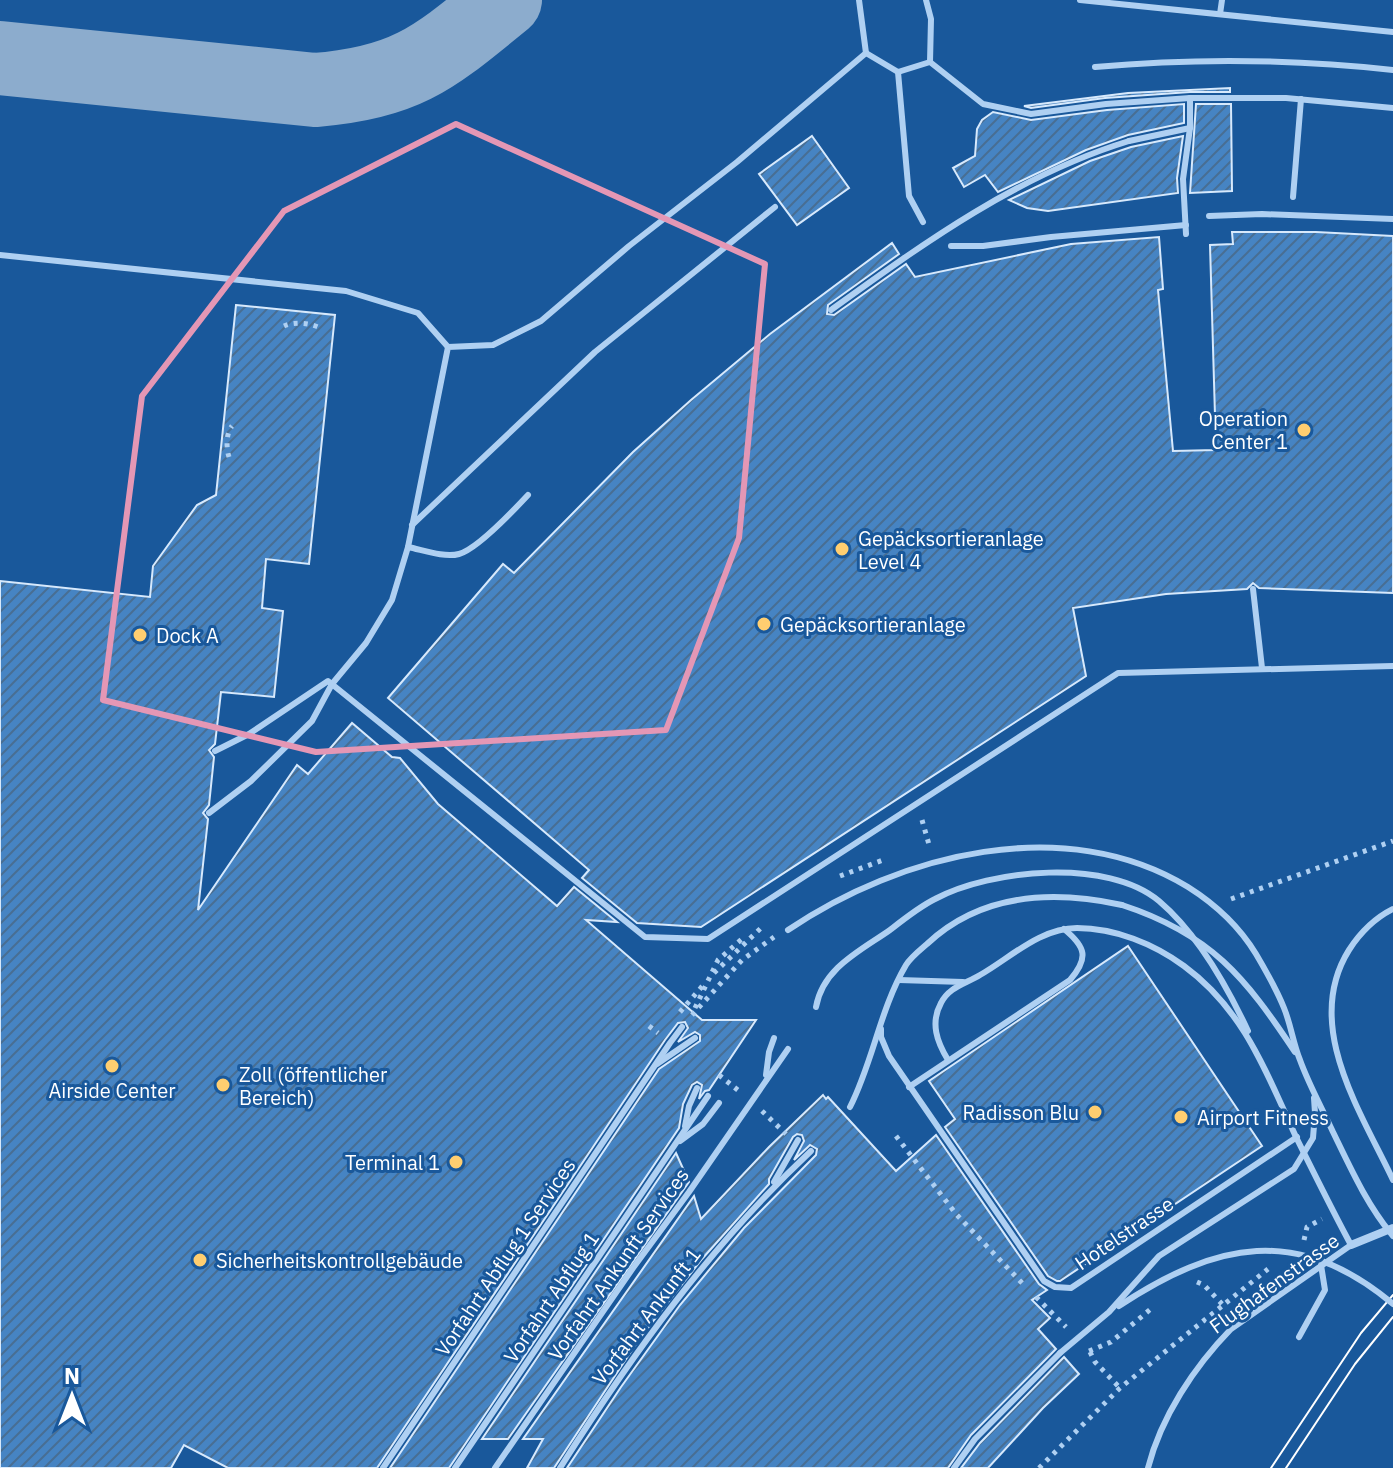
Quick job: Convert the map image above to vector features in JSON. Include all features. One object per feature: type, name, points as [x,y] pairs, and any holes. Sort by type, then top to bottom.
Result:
[{"type":"street","name":"Flughafenstrasse","points":[[1351,1245],[1393,1228]]},
{"type":"lane","points":[[859,0],[866,53]]},
{"type":"lane","points":[[926,0],[931,19],[930,62]]},
{"type":"lane","points":[[1080,0],[1393,32]]},
{"type":"lane","points":[[1220,14],[1222,0]]},
{"type":"lane","points":[[866,53],[898,72],[930,62]]},
{"type":"lane","points":[[448,347],[493,345],[541,321],[866,53]]},
{"type":"lane","points":[[1095,67],[1234,60],[1393,70]]},
{"type":"lane","points":[[930,62],[983,104],[1031,114],[1106,104],[1190,98],[1301,99],[1393,108]]},
{"type":"lane","points":[[898,72],[909,196],[923,222]]},
{"type":"lane","points":[[1186,234],[1183,179],[1190,128],[1190,98]]},
{"type":"lane","points":[[1293,197],[1301,99]]},
{"type":"lane","points":[[831,310],[934,236],[1043,174],[1100,150],[1190,128]]},
{"type":"lane","points":[[412,525],[595,352],[775,207]]},
{"type":"lane","points":[[1209,216],[1262,214],[1393,219]]},
{"type":"lane","points":[[951,246],[983,246],[1186,225]]},
{"type":"lane","points":[[0,255],[346,291],[418,313],[448,347]]},
{"type":"lane","points":[[209,813],[251,781],[312,721],[330,683],[379,624],[400,579],[408,547],[448,347]]},
{"type":"lane","points":[[408,547],[447,555],[458,554],[507,516],[528,495]]},
{"type":"lane","points":[[1253,589],[1262,668]]},
{"type":"lane","points":[[330,683],[645,937],[708,939],[1118,673],[1393,666]]},
{"type":"lane","points":[[215,751],[249,734],[330,683]]},
{"type":"lane","points":[[788,930],[830,904],[893,877],[955,859],[1001,850],[1046,846],[1100,851],[1174,879],[1198,893],[1232,922],[1255,952],[1285,1010],[1311,1087],[1362,1193],[1393,1236]]},
{"type":"lane","points":[[816,1007],[824,982],[839,966],[935,899],[959,888],[1002,877],[1040,873],[1075,874],[1121,882],[1157,900],[1174,916],[1220,976],[1351,1245]]},
{"type":"lane","points":[[850,1107],[864,1079],[907,962],[940,932],[967,914],[1011,900],[1054,897],[1122,905],[1161,919],[1222,959],[1252,989],[1299,1058]]},
{"type":"lane","points":[[1393,909],[1365,930],[1345,957],[1336,984],[1332,1011],[1339,1060],[1393,1180]]},
{"type":"lane","points":[[909,1087],[1076,974],[1082,967],[1083,953],[1077,940],[1064,929]]},
{"type":"lane","points":[[948,1060],[935,1031],[937,1014],[947,994],[1033,941],[1064,929],[1094,929],[1123,935],[1163,953],[1184,966],[1218,996],[1255,1045]]},
{"type":"lane","points":[[899,980],[964,982]]},
{"type":"lane","name":"Vorfahrt Abflug 1 Services","points":[[383,1468],[682,1027]]},
{"type":"lane","name":"Hotelstrasse","points":[[881,1029],[884,1046],[909,1087],[1044,1281],[1064,1289],[1071,1288],[1297,1137]]},
{"type":"lane","points":[[654,1066],[695,1038]]},
{"type":"lane","points":[[765,1078],[774,1038]]},
{"type":"lane","name":"Vorfahrt Ankunft Services","points":[[495,1468],[788,1049]]},
{"type":"lane","points":[[1109,1312],[1159,1256],[1294,1169],[1313,1138],[1315,1113],[1311,1087]]},
{"type":"lane","points":[[681,1136],[697,1088]]},
{"type":"lane","name":"Vorfahrt Abflug 1","points":[[455,1468],[708,1096]]},
{"type":"lane","points":[[674,1146],[703,1124],[719,1103]]},
{"type":"lane","points":[[768,1192],[798,1140]]},
{"type":"lane","points":[[768,1192],[811,1151]]},
{"type":"lane","name":"Vorfahrt Ankunft 1","points":[[560,1468],[672,1303],[768,1192]]},
{"type":"lane","name":"Flughafenstrasse","points":[[1148,1468],[1162,1428],[1181,1393],[1214,1346],[1231,1329],[1351,1245]]},
{"type":"lane","points":[[954,1468],[975,1439],[1060,1353],[1109,1312],[1188,1266],[1253,1251],[1295,1253],[1337,1266],[1368,1283],[1393,1304]]},
{"type":"lane","points":[[1299,1337],[1325,1290],[1321,1265]]},
{"type":"path","points":[[284,326],[291,323],[316,325],[322,329]]},
{"type":"path","points":[[229,457],[229,430],[232,426]]},
{"type":"path","points":[[922,818],[932,854]]},
{"type":"path","points":[[834,878],[883,860]]},
{"type":"path","points":[[672,1022],[732,954],[772,919]]},
{"type":"path","points":[[649,1026],[660,1035],[666,1029]]},
{"type":"path","points":[[896,1136],[956,1214],[1020,1281]]},
{"type":"path","points":[[1039,1468],[1120,1388],[1222,1304]]},
{"type":"path","points":[[1090,1352],[1095,1362],[1120,1388]]},
{"type":"highlighted area","points":[[456,124],[765,264],[739,538],[666,730],[316,752],[103,700],[142,396],[284,211]]},
{"type":"building","points":[[1230,88],[1230,92],[1190,92],[1105,98],[1031,108],[1024,106],[1128,93]]},
{"type":"building","points":[[1184,104],[1184,123],[1128,135],[1086,150],[998,192],[985,175],[964,187],[953,168],[975,156],[977,129],[982,120],[993,112],[1031,120]]},
{"type":"building","points":[[1196,104],[1231,104],[1232,191],[1190,193]]},
{"type":"building","points":[[812,136],[849,188],[797,225],[759,174]]},
{"type":"building","points":[[1183,136],[1178,193],[1048,211],[1027,208],[1009,200],[1090,161],[1131,147]]},
{"type":"building","name":"Gepäcksortieranlage","points":[[1232,232],[1393,236],[1393,593],[1259,588],[1253,583],[1247,589],[1166,594],[1073,608],[1086,676],[701,927],[637,923],[582,878],[589,870],[388,698],[503,564],[514,573],[633,452],[691,400],[770,334],[892,243],[899,254],[828,305],[827,314],[834,315],[906,264],[915,277],[1071,244],[1159,237],[1163,289],[1158,290],[1173,451],[1216,450],[1210,245],[1233,244]]},
{"type":"building","points":[[236,305],[335,315],[309,564],[266,559],[262,608],[283,611],[274,697],[221,692],[215,744],[209,750],[214,757],[209,805],[203,813],[208,819],[198,910],[297,765],[308,774],[352,723],[392,757],[400,758],[438,804],[557,906],[574,887],[617,922],[586,920],[702,1020],[756,1020],[709,1090],[699,1099],[702,1085],[697,1082],[692,1085],[683,1104],[679,1128],[449,1468],[390,1468],[659,1069],[700,1041],[700,1035],[695,1032],[678,1042],[688,1028],[685,1022],[678,1023],[665,1040],[377,1468],[228,1468],[184,1445],[171,1468],[0,1468],[0,581],[150,597],[153,566],[197,505],[216,495]]},
{"type":"building","name":"Radisson Blu","points":[[1128,946],[1262,1146],[1057,1281],[1048,1276],[945,1127],[955,1119],[929,1081]]},
{"type":"building","points":[[823,1095],[896,1171],[936,1135],[1039,1284],[1047,1290],[1032,1300],[1050,1318],[1038,1329],[1056,1349],[971,1435],[948,1468],[567,1468],[680,1305],[744,1228],[816,1155],[817,1149],[810,1145],[794,1160],[804,1141],[802,1135],[797,1134],[769,1179],[769,1184],[702,1259],[640,1338],[554,1468],[527,1468],[543,1439],[523,1439],[694,1196],[701,1219]]},
{"type":"building","points":[[676,1153],[689,1182],[508,1439],[482,1439]]},
{"type":"building","points":[[1064,1357],[1079,1374],[988,1468],[961,1468],[980,1443]]},
{"type":"taxiway","points":[[0,58],[315,90],[374,81],[398,73],[439,51],[505,0]]},
{"type":"tram line","points":[[1271,1468],[1361,1333],[1393,1295]]},
{"type":"tram line","points":[[1286,1468],[1355,1364],[1393,1317]]},
{"type":"place","name":"Operation Center 1","points":[[1304,430]]},
{"type":"place","name":"Gepäcksortieranlage Level 4","points":[[842,549]]},
{"type":"place","name":"Gepäcksortieranlage","points":[[764,624]]},
{"type":"place","name":"Dock A","points":[[140,635]]},
{"type":"place","name":"Airside Center","points":[[112,1066]]},
{"type":"place","name":"Zoll (öffentlicher Bereich)","points":[[223,1085]]},
{"type":"place","name":"Radisson Blu","points":[[1095,1112]]},
{"type":"place","name":"Airport Fitness","points":[[1181,1117]]},
{"type":"place","name":"Terminal 1","points":[[456,1162]]},
{"type":"place","name":"Sicherheitskontrollgebäude","points":[[200,1260]]}]
